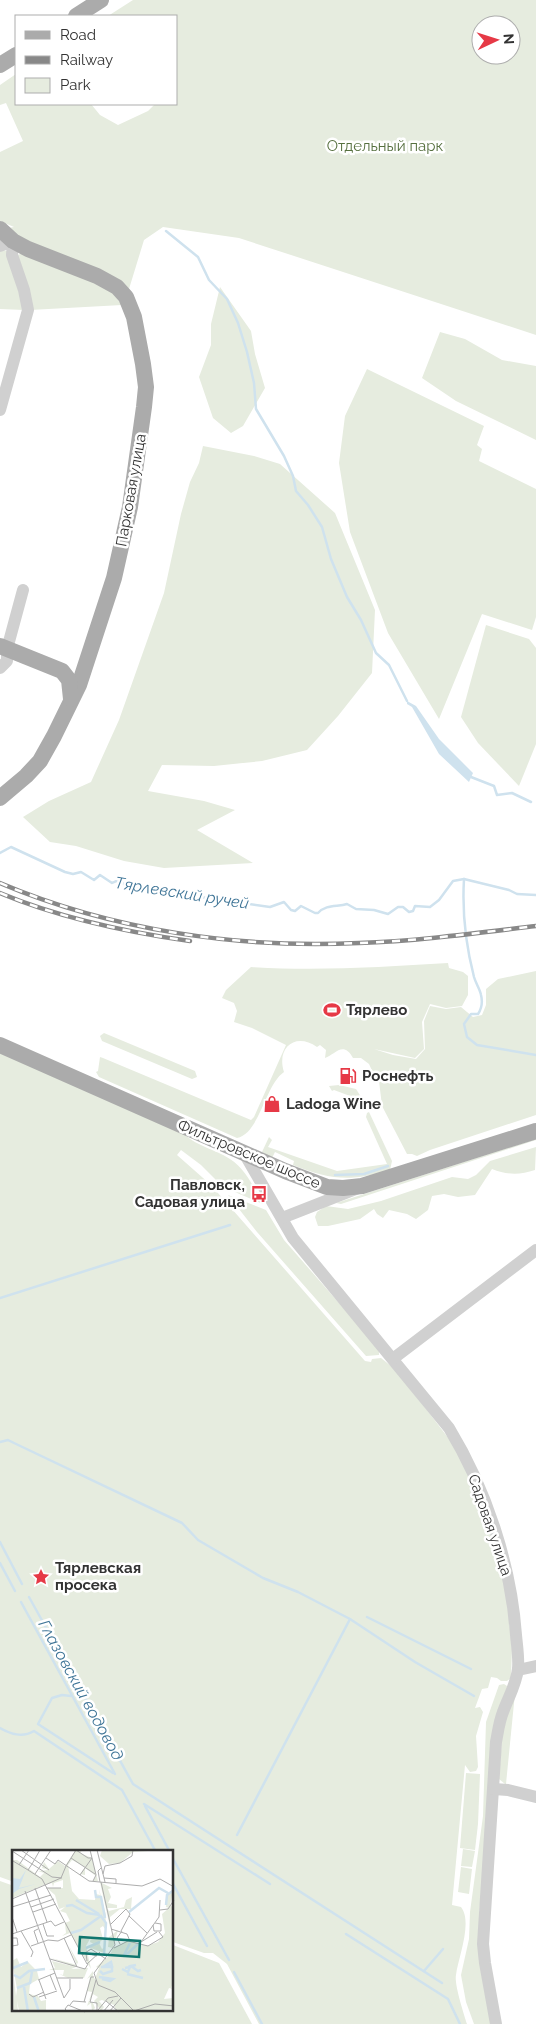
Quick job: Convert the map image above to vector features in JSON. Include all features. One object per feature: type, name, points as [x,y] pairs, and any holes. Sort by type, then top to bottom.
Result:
[{"type":"main road","points":[[78,15],[101,0]]},
{"type":"main road","points":[[0,65],[15,55]]},
{"type":"main road","name":"Парковая улица","points":[[0,229],[7,244],[97,276],[121,290],[134,317],[146,387],[130,507],[114,578],[83,672],[54,736],[40,761],[0,798]]},
{"type":"main road","points":[[3,647],[62,671],[83,672]]},
{"type":"main road","points":[[62,671],[69,680],[71,699]]},
{"type":"main road","name":"Фильтровское шоссе","points":[[0,1045],[299,1177],[327,1187],[362,1186],[536,1131]]},
{"type":"street","points":[[0,410],[28,310],[24,290],[7,244]]},
{"type":"street","points":[[0,668],[7,661],[3,647],[23,590]]},
{"type":"street","name":"Садовая улица","points":[[244,1153],[293,1238],[394,1358],[449,1428],[478,1486],[508,1572],[514,1608],[518,1670],[500,1720],[496,1742],[483,1944],[496,2024]]},
{"type":"street","points":[[282,1218],[362,1186]]},
{"type":"street","points":[[394,1358],[536,1250]]},
{"type":"street","points":[[518,1670],[536,1666]]},
{"type":"street","points":[[494,1789],[508,1790],[536,1797]]},
{"type":"green space","name":"Отдельный парк","points":[[133,0],[536,0],[536,335],[239,238],[163,227],[144,240],[129,289],[16,235],[8,228],[14,227],[0,221],[0,152],[23,141],[6,103],[0,105],[0,85],[15,75],[15,105],[92,105],[100,115],[118,125],[148,111],[154,105],[178,105],[178,15],[110,15]]},
{"type":"green space","points":[[0,249],[7,251],[24,310],[0,309]]},
{"type":"green space","points":[[24,253],[108,286],[122,305],[30,310],[17,255]]},
{"type":"green space","points":[[220,287],[251,331],[255,354],[265,388],[243,426],[231,433],[213,418],[199,377],[211,345],[211,324]]},
{"type":"green space","points":[[440,332],[465,339],[502,360],[536,366],[536,440],[456,401],[422,378]]},
{"type":"green space","points":[[367,369],[484,426],[477,445],[482,449],[479,461],[536,489],[536,617],[532,630],[482,614],[439,719],[388,633],[350,532],[339,463],[345,416]]},
{"type":"green space","points":[[203,446],[254,456],[280,464],[335,513],[375,610],[372,673],[338,716],[307,750],[262,761],[214,766],[162,765],[148,791],[204,801],[235,810],[197,830],[253,863],[164,868],[124,861],[76,846],[50,842],[23,817],[49,801],[91,782],[119,720],[164,593],[181,514]]},
{"type":"green space","points":[[486,625],[529,639],[536,648],[536,744],[519,786],[478,743],[461,717]]},
{"type":"green space","points":[[448,963],[449,968],[463,972],[468,976],[468,995],[462,1006],[446,1008],[430,1004],[422,1022],[424,1049],[415,1058],[374,1049],[416,1059],[425,1049],[424,1021],[430,1006],[446,1009],[461,1007],[473,1017],[482,1015],[486,1005],[486,989],[498,979],[536,971],[536,1115],[417,1156],[407,1154],[382,1106],[379,1081],[369,1064],[361,1058],[353,1058],[346,1050],[339,1050],[325,1058],[326,1050],[320,1045],[317,1047],[302,1041],[295,1042],[285,1049],[282,1063],[284,1072],[277,1078],[251,1127],[245,1134],[237,1138],[99,1077],[96,1072],[98,1071],[100,1057],[251,1120],[286,1045],[252,1028],[234,1022],[237,1011],[234,1003],[222,998],[226,990],[251,967],[325,969]]},
{"type":"green space","points":[[104,1033],[195,1071],[197,1077],[192,1079],[102,1041],[100,1036]]},
{"type":"green space","points":[[0,1052],[182,1132],[193,1141],[224,1156],[241,1168],[263,1204],[223,1187],[201,1165],[181,1150],[177,1155],[211,1185],[365,1361],[371,1362],[372,1359],[381,1358],[396,1370],[456,1448],[479,1499],[505,1579],[512,1649],[511,1678],[507,1681],[501,1681],[491,1677],[488,1688],[482,1689],[475,1708],[480,1707],[483,1712],[476,1736],[478,1767],[476,1771],[470,1772],[465,1765],[452,1905],[461,1907],[466,1922],[457,1968],[456,1985],[467,2024],[259,2024],[227,1964],[213,1953],[204,1953],[174,1942],[174,1850],[12,1850],[12,1881],[0,1877]]},
{"type":"green space","points":[[339,1085],[356,1089],[365,1103],[363,1104],[358,1099],[334,1090],[332,1091],[329,1086]]},
{"type":"green space","points":[[369,1112],[392,1161],[390,1170],[352,1178],[341,1178],[318,1174],[293,1165],[294,1161],[275,1152],[272,1158],[262,1152],[269,1137],[272,1140],[268,1147],[337,1171],[387,1164],[366,1117]]},
{"type":"green space","points":[[536,1139],[341,1204],[336,1203]]},
{"type":"green space","points":[[536,1147],[535,1170],[514,1174],[492,1169],[475,1195],[458,1197],[444,1194],[432,1196],[428,1210],[416,1219],[407,1214],[389,1210],[383,1218],[374,1209],[360,1219],[328,1226],[318,1226],[315,1217],[317,1212],[326,1206],[348,1209],[381,1201],[452,1177],[468,1179],[476,1175],[490,1161]]},
{"type":"green space","points":[[228,1195],[266,1210],[284,1240],[379,1349],[379,1355],[366,1356],[257,1232]]},
{"type":"green space","points":[[504,1684],[507,1686],[479,1912],[492,2024],[474,2024],[466,2002],[461,1975],[469,1939],[470,1912],[483,1816],[486,1722],[499,1685]]},
{"type":"green space","points":[[515,1693],[505,1784],[499,1779],[503,1724]]},
{"type":"green space","points":[[466,1773],[480,1774],[475,1850],[460,1848]]},
{"type":"green space","points":[[463,1849],[475,1851],[472,1867],[461,1866]]},
{"type":"green space","points":[[461,1867],[472,1869],[469,1894],[458,1892]]},
{"type":"green space","points":[[0,1881],[12,1885],[12,2012],[174,2012],[174,1945],[219,1963],[252,2024],[0,2024]]},
{"type":"water","points":[[407,701],[416,706],[439,739],[473,773],[469,782],[439,754],[412,707],[407,704]]},
{"type":"waterway","points":[[166,231],[198,257],[209,280],[227,299],[238,323],[247,352],[254,383],[256,409],[284,456],[293,476],[296,491],[308,505],[322,527],[331,559],[347,597],[361,620],[376,653],[389,665],[407,701]]},
{"type":"waterway","points":[[471,777],[494,786],[497,795],[512,793],[531,802]]},
{"type":"waterway","name":"Тярлевский ручей","points":[[0,853],[11,847],[65,872],[73,874],[81,872],[94,880],[100,875],[112,883],[121,881],[129,887],[156,888],[177,895],[270,907],[284,902],[291,910],[295,911],[301,906],[315,913],[328,907],[347,904],[356,909],[374,910],[388,914],[398,907],[403,907],[409,912],[413,911],[415,906],[430,907],[439,900],[453,881],[464,879],[509,890],[517,894],[536,895]]},
{"type":"waterway","name":"Тярлевский ручей","points":[[464,879],[464,916],[467,941],[474,977],[482,1003],[478,1014],[471,1014],[464,1024],[467,1037],[477,1045],[536,1055]]},
{"type":"waterway","points":[[335,1175],[364,1174],[388,1166]]},
{"type":"waterway","points":[[0,1298],[230,1225]]},
{"type":"waterway","points":[[0,1442],[8,1440],[182,1523],[198,1540],[263,1578],[298,1592],[350,1619],[415,1662],[474,1696]]},
{"type":"waterway","name":"Глазовский водовод","points":[[0,1542],[22,1584]]},
{"type":"waterway","points":[[0,1563],[15,1591]]},
{"type":"waterway","points":[[29,1597],[133,1784],[442,1983]]},
{"type":"waterway","points":[[21,1602],[115,1774]]},
{"type":"waterway","points":[[367,1617],[471,1669]]},
{"type":"waterway","points":[[237,1835],[350,1619]]},
{"type":"waterway","points":[[71,1696],[62,1695],[52,1698],[38,1724],[113,1773]]},
{"type":"waterway","points":[[0,1728],[17,1734],[34,1731],[122,1790],[155,1850]]},
{"type":"waterway","points":[[144,1804],[270,1884]]},
{"type":"waterway","name":"Глазовский водовод","points":[[145,1806],[169,1850]]},
{"type":"waterway","name":"Глазовский водовод","points":[[174,1861],[229,1960]]},
{"type":"waterway","points":[[174,1886],[207,1946]]},
{"type":"waterway","points":[[346,1934],[448,1999],[460,2024]]},
{"type":"waterway","points":[[424,1971],[443,1949]]},
{"type":"waterway","name":"Глазовский водовод","points":[[234,1972],[262,2024]]},
{"type":"railway","points":[[0,883],[86,913],[131,924],[176,933],[268,943],[381,942],[536,926]]},
{"type":"railway","points":[[0,893],[70,917],[142,933],[190,941]]},
{"type":"place","name":"Тярлево","points":[[332,1010]]},
{"type":"place","name":"Роснефть","points":[[348,1076]]},
{"type":"place","name":"Ladoga Wine","points":[[272,1104]]},
{"type":"place","name":"Павловск, Садовая улица","points":[[259,1194]]},
{"type":"place","name":"Тярлевская просека","points":[[41,1577]]}]
